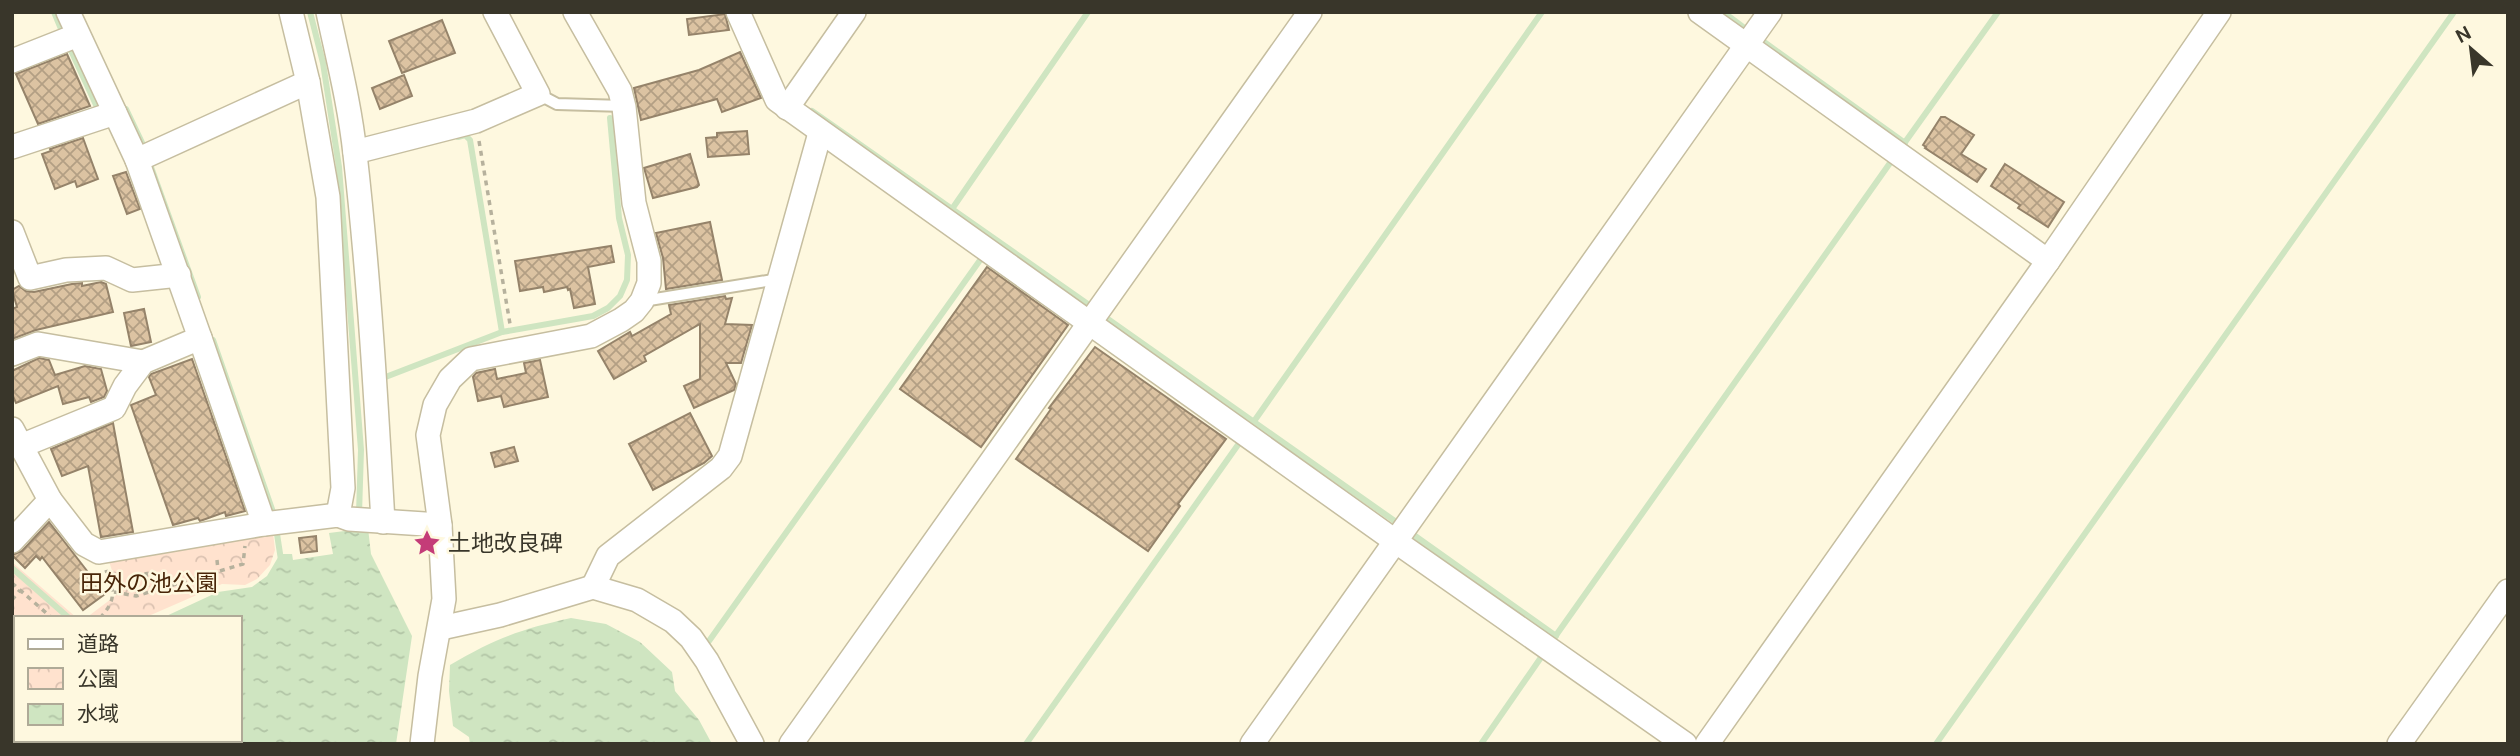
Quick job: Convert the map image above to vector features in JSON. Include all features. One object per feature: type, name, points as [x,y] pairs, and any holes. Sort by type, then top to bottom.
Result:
[{"type":"street","points":[[68,12],[137,160],[179,275],[255,525]]},
{"type":"street","points":[[291,12],[308,82],[328,197],[343,517]]},
{"type":"street","points":[[328,12],[355,152],[374,376],[380,521]]},
{"type":"street","points":[[355,152],[476,121],[538,94],[495,12]]},
{"type":"street","points":[[422,744],[430,676],[441,628],[444,599],[440,525],[428,435],[435,405],[450,379],[471,359],[591,336],[621,320],[642,301],[649,283],[649,261],[634,203],[620,91],[575,12]]},
{"type":"street","points":[[738,12],[777,100],[787,108],[1685,744]]},
{"type":"street","points":[[787,108],[854,12]]},
{"type":"street","points":[[791,744],[1310,12]]},
{"type":"street","points":[[1700,12],[2048,261]]},
{"type":"street","points":[[1252,744],[1770,12]]},
{"type":"street","points":[[1707,744],[2048,261],[2219,12]]},
{"type":"street","points":[[12,61],[78,35]]},
{"type":"street","points":[[137,160],[308,82]]},
{"type":"street","points":[[12,147],[115,113]]},
{"type":"street","points":[[593,587],[608,556],[720,468],[730,456],[820,132]]},
{"type":"street","points":[[12,232],[30,278],[66,270],[106,268],[132,280],[179,275]]},
{"type":"street","points":[[200,338],[143,362],[125,386],[114,408],[17,438],[50,500],[84,544],[99,552],[255,525],[343,517],[440,525]]},
{"type":"street","points":[[12,354],[38,344],[143,362]]},
{"type":"street","points":[[12,541],[50,500]]},
{"type":"street","points":[[441,628],[500,615],[593,587],[637,600],[673,621],[691,638],[707,661],[751,744]]},
{"type":"street","points":[[2399,744],[2508,591]]},
{"type":"lane","points":[[538,94],[557,104],[624,107]]},
{"type":"lane","points":[[642,301],[779,279]]},
{"type":"path","points":[[476,121],[510,324]]},
{"type":"path","points":[[114,592],[136,596],[243,564],[255,525]]},
{"type":"path","points":[[99,552],[114,592],[110,607],[102,616]]},
{"type":"path","points":[[217,560],[218,570]]},
{"type":"path","points":[[146,572],[148,592]]},
{"type":"path","points":[[12,583],[50,616]]},
{"type":"path","points":[[12,600],[20,590]]},
{"type":"green space","name":"田外の池公園","points":[[273,533],[275,550],[270,565],[257,579],[245,585],[222,584],[149,616],[89,616],[119,593],[108,558]]},
{"type":"green space","name":"田外の池公園","points":[[12,562],[75,616],[14,616],[14,742],[52,742],[12,744]]},
{"type":"water","points":[[368,528],[371,554],[412,636],[396,744],[57,744],[242,742],[242,616],[166,616],[218,592],[252,587],[267,576],[280,554],[292,554],[293,560],[333,554],[329,533]]},
{"type":"water","points":[[571,618],[606,624],[640,642],[672,672],[675,691],[699,720],[712,744],[470,744],[469,737],[453,726],[449,691],[450,665],[508,636]]},
{"type":"building","points":[[725,14],[729,30],[689,35],[687,19]]},
{"type":"building","points":[[442,20],[455,53],[402,73],[389,41]]},
{"type":"building","points":[[740,52],[761,98],[722,112],[717,99],[641,120],[634,88],[699,70]]},
{"type":"building","points":[[67,54],[90,106],[38,124],[16,74]]},
{"type":"building","points":[[404,75],[412,96],[380,109],[372,88]]},
{"type":"building","points":[[1941,117],[1974,135],[1961,154],[1986,169],[1977,182],[1923,145]]},
{"type":"building","points":[[747,131],[749,154],[708,157],[706,138],[717,137],[717,133]]},
{"type":"building","points":[[83,138],[98,179],[77,187],[75,181],[55,189],[42,154]]},
{"type":"building","points":[[690,154],[699,185],[653,198],[644,168]]},
{"type":"building","points":[[2005,164],[2064,202],[2048,227],[1991,186]]},
{"type":"building","points":[[126,172],[140,209],[127,214],[113,176]]},
{"type":"building","points":[[710,222],[722,280],[666,289],[663,258],[656,233]]},
{"type":"building","points":[[611,246],[614,262],[588,267],[595,304],[574,308],[570,289],[567,287],[544,292],[543,287],[520,291],[515,261]]},
{"type":"building","points":[[987,267],[1068,325],[981,447],[900,389]]},
{"type":"building","points":[[101,282],[106,284],[113,312],[36,330],[12,339],[12,309],[17,307],[12,290],[19,286],[34,292],[72,284],[82,283],[82,286]]},
{"type":"building","points":[[725,296],[726,299],[732,298],[725,324],[752,325],[741,363],[726,363],[736,384],[734,390],[694,408],[684,386],[700,379],[700,324],[644,356],[646,361],[614,379],[598,351],[630,332],[632,336],[671,314],[669,305]]},
{"type":"building","points":[[144,309],[151,342],[131,346],[124,313]]},
{"type":"building","points":[[1095,347],[1226,439],[1178,504],[1180,506],[1148,551],[1016,459],[1051,409],[1049,408]]},
{"type":"building","points":[[39,358],[49,360],[55,375],[85,366],[101,369],[107,391],[104,397],[91,402],[89,397],[63,404],[58,386],[16,403],[12,394],[12,371]]},
{"type":"building","points":[[192,359],[245,511],[226,516],[225,512],[200,521],[198,518],[173,525],[131,405],[156,395],[149,377],[151,374]]},
{"type":"building","points":[[540,360],[548,397],[504,407],[501,396],[478,401],[473,377],[476,373],[495,369],[497,379],[526,373],[524,363]]},
{"type":"building","points":[[690,413],[712,456],[653,490],[629,444]]},
{"type":"building","points":[[113,423],[133,532],[101,537],[88,466],[62,476],[51,449]]},
{"type":"building","points":[[514,447],[518,461],[495,467],[491,453]]},
{"type":"building","points":[[49,522],[105,594],[83,610],[42,557],[40,560],[36,556],[25,568],[12,555],[22,551]]},
{"type":"building","points":[[316,536],[317,551],[301,553],[299,538]]},
{"type":"waterway","points":[[54,12],[64,36]]},
{"type":"waterway","points":[[310,12],[323,63],[339,167],[361,450],[359,514]]},
{"type":"waterway","points":[[952,209],[1088,12]]},
{"type":"waterway","points":[[1250,427],[1542,12]]},
{"type":"waterway","points":[[1723,12],[1747,30]]},
{"type":"waterway","points":[[1903,145],[1998,12]]},
{"type":"waterway","points":[[1936,744],[2454,12]]},
{"type":"waterway","points":[[1760,39],[1905,143]]},
{"type":"waterway","points":[[68,44],[97,107]]},
{"type":"waterway","points":[[126,109],[145,149]]},
{"type":"waterway","points":[[812,111],[1092,307]]},
{"type":"waterway","points":[[383,378],[502,332],[593,316],[608,308],[620,296],[627,280],[628,255],[619,218],[610,118]]},
{"type":"waterway","points":[[458,137],[465,135],[470,140],[502,332]]},
{"type":"waterway","points":[[1552,641],[1890,163]]},
{"type":"waterway","points":[[151,167],[198,297]]},
{"type":"waterway","points":[[709,641],[983,256]]},
{"type":"waterway","points":[[1105,317],[1399,524]]},
{"type":"waterway","points":[[213,340],[273,512]]},
{"type":"waterway","points":[[1026,744],[1240,442]]},
{"type":"waterway","points":[[1411,533],[1556,636]]},
{"type":"waterway","points":[[277,534],[281,560]]},
{"type":"waterway","points":[[12,568],[67,616]]},
{"type":"waterway","points":[[1481,744],[1542,656]]},
{"type":"place","name":"土地改良碑","points":[[427,543]]}]
